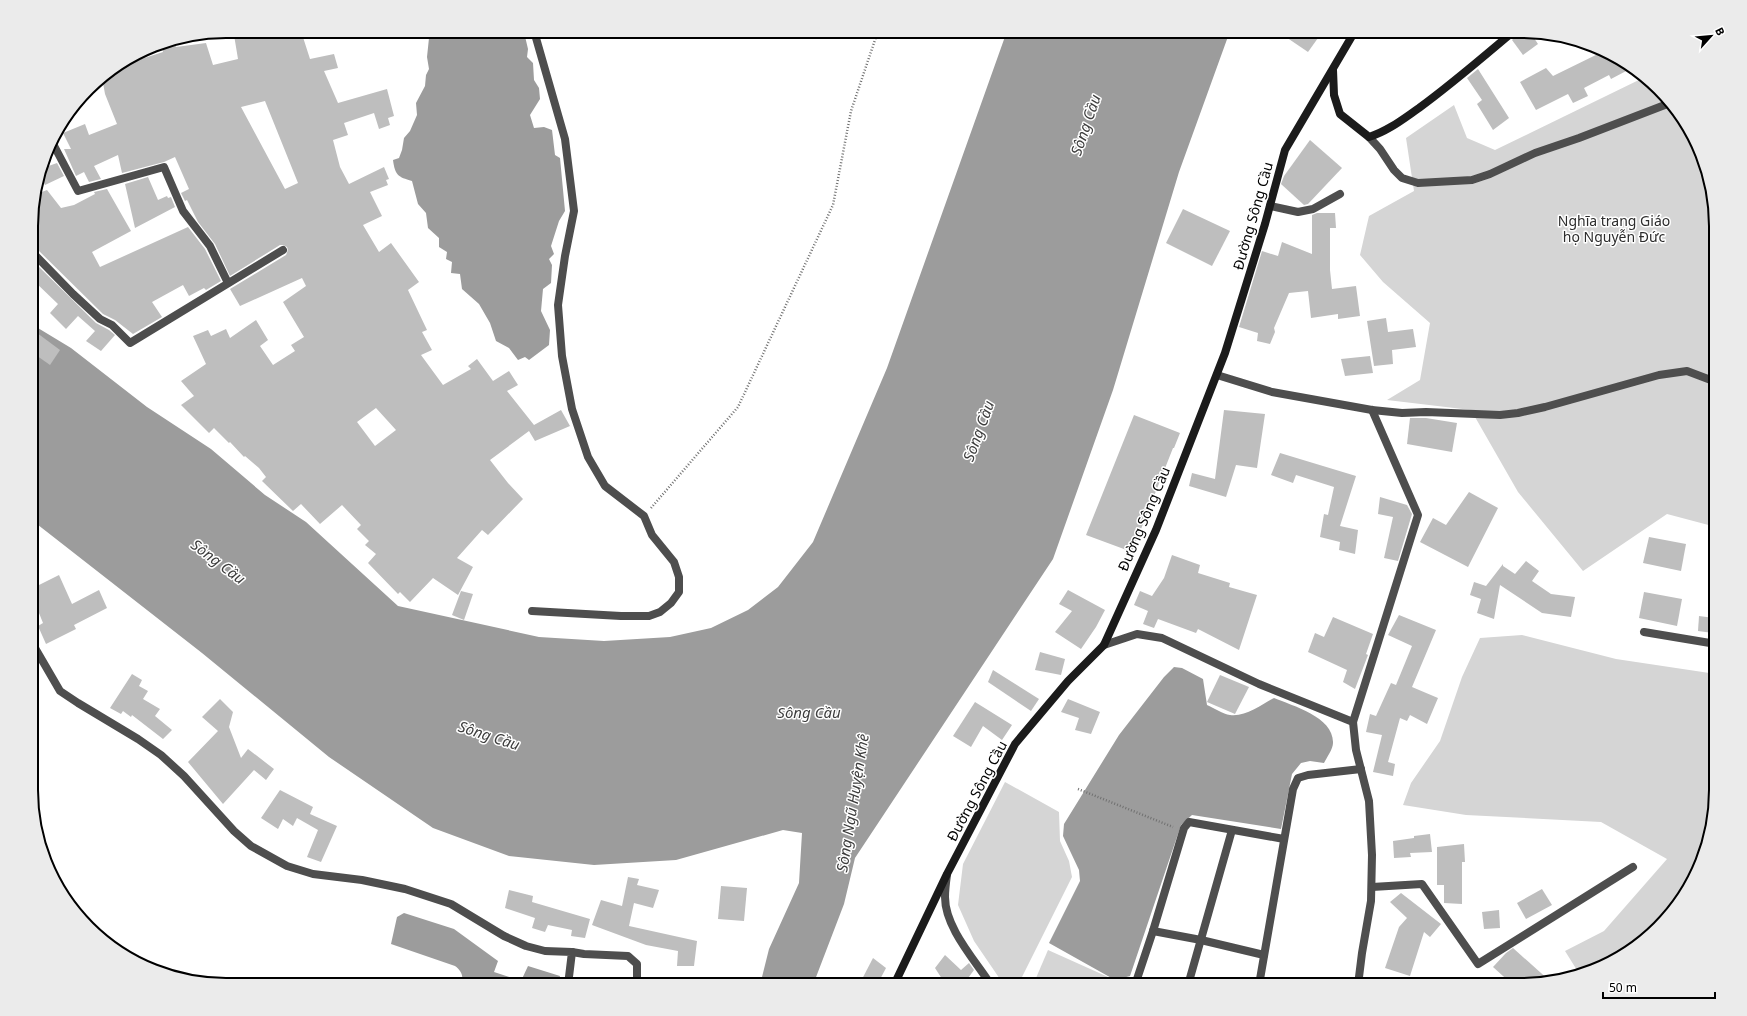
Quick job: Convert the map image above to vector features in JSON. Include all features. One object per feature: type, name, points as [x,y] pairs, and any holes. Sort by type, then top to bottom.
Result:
[{"type":"main road","name":"Đường Sông Cầu","points":[[897,978],[947,874],[1015,744],[1068,681],[1104,644],[1156,530],[1226,353],[1270,206],[1285,150],[1351,38]]},
{"type":"main road","points":[[1333,69],[1334,95],[1340,114],[1369,137],[1381,133],[1394,125],[1443,91],[1506,38]]},
{"type":"street","points":[[532,611],[649,616],[660,612],[671,603],[679,592],[679,577],[674,562],[652,535],[644,516],[605,486],[588,457],[572,409],[562,356],[558,305],[565,256],[574,211],[565,139],[536,38]]},
{"type":"street","points":[[1369,137],[1380,149],[1394,170],[1402,178],[1418,184],[1472,180],[1490,174],[1535,153],[1664,105]]},
{"type":"street","points":[[55,147],[78,191],[164,167],[183,211],[210,246],[228,283]]},
{"type":"street","points":[[1270,206],[1298,212],[1313,210],[1340,194]]},
{"type":"street","points":[[38,258],[78,299],[100,319],[112,325],[130,343],[283,250]]},
{"type":"street","points":[[1217,375],[1272,392],[1372,410],[1402,413],[1426,412],[1500,415],[1545,407],[1658,375],[1687,371],[1709,379]]},
{"type":"street","points":[[1359,978],[1371,901],[1372,855],[1369,801],[1356,750],[1353,722],[1418,515],[1372,410]]},
{"type":"street","points":[[1644,632],[1709,643]]},
{"type":"street","points":[[1104,644],[1137,634],[1162,638],[1259,684],[1353,722]]},
{"type":"street","points":[[38,653],[60,691],[138,739],[161,755],[184,776],[234,831],[251,846],[287,866],[313,874],[362,880],[405,889],[451,904],[504,936],[526,946],[545,951],[628,956],[636,964],[637,978]]},
{"type":"street","points":[[1260,978],[1293,788],[1298,778],[1308,775],[1361,769]]},
{"type":"street","points":[[1137,978],[1183,831],[1189,822],[1284,839]]},
{"type":"street","points":[[1190,978],[1232,830]]},
{"type":"street","points":[[1372,887],[1422,884],[1478,964],[1632,867]]},
{"type":"street","points":[[947,874],[945,898],[949,918],[956,933],[986,978]]},
{"type":"street","points":[[1153,931],[1201,940],[1264,955]]},
{"type":"street","points":[[569,978],[572,952]]},
{"type":"path","points":[[644,516],[738,407],[833,205],[851,111],[876,38]]},
{"type":"path","points":[[1078,789],[1183,831]]},
{"type":"green space","name":"Nghĩa trang Giáo họ Nguyễn Đức","points":[[1639,80],[1662,102],[1684,132],[1695,154],[1703,177],[1709,214],[1709,525],[1667,514],[1583,571],[1518,492],[1471,410],[1387,400],[1420,380],[1430,323],[1383,282],[1360,255],[1369,216],[1414,191],[1406,138],[1454,105],[1467,138],[1495,150]]},
{"type":"green space","points":[[1522,635],[1616,659],[1709,673],[1709,802],[1703,839],[1695,862],[1684,884],[1654,923],[1615,953],[1593,964],[1577,970],[1565,951],[1604,931],[1667,859],[1601,822],[1466,815],[1403,805],[1411,783],[1440,741],[1462,677],[1480,638]]},
{"type":"green space","points":[[1005,782],[1059,812],[1060,841],[1069,861],[1072,877],[1022,978],[999,978],[974,941],[958,905],[963,864]]},
{"type":"green space","points":[[1048,950],[1110,978],[1036,978]]},
{"type":"water","points":[[429,38],[525,38],[528,49],[527,57],[533,63],[534,80],[539,88],[540,99],[530,115],[534,128],[544,127],[552,130],[555,155],[560,158],[565,211],[559,221],[551,246],[554,254],[549,259],[552,265],[551,283],[543,289],[541,311],[550,330],[549,345],[529,360],[525,357],[518,360],[509,348],[496,341],[490,323],[479,304],[462,289],[460,274],[451,273],[452,262],[446,259],[447,252],[439,247],[439,238],[428,228],[426,213],[418,204],[412,181],[400,177],[396,172],[393,160],[399,158],[404,138],[410,131],[417,115],[416,103],[425,86],[426,75],[429,69],[427,57]]},
{"type":"water","name":"Sông Cầu","points":[[1005,38],[1227,38],[1179,172],[1113,390],[1053,559],[855,858],[844,904],[816,978],[762,978],[769,949],[799,883],[802,833],[783,830],[676,860],[594,865],[509,856],[433,828],[329,757],[202,653],[38,525],[38,328],[71,348],[147,407],[211,449],[265,495],[306,522],[398,606],[539,637],[604,641],[670,637],[711,628],[748,610],[778,587],[813,542],[887,368]]},
{"type":"water","points":[[1174,667],[1182,668],[1203,679],[1207,705],[1230,715],[1248,712],[1274,698],[1301,709],[1320,719],[1332,734],[1333,745],[1324,763],[1310,761],[1301,763],[1292,774],[1281,829],[1192,815],[1181,825],[1130,976],[1111,978],[1049,943],[1080,881],[1079,870],[1063,836],[1064,824],[1119,735],[1164,677]]},
{"type":"water","points":[[404,913],[454,929],[498,961],[494,972],[512,978],[462,978],[462,974],[455,966],[391,944],[397,917]]},
{"type":"water","points":[[528,966],[560,976],[560,978],[522,978]]},
{"type":"building","points":[[234,38],[303,38],[310,59],[334,54],[338,68],[324,71],[338,103],[387,89],[394,116],[388,118],[390,125],[379,129],[374,113],[344,123],[348,135],[333,140],[340,167],[349,184],[384,167],[389,179],[386,180],[388,185],[370,192],[382,216],[363,225],[379,252],[391,243],[419,282],[408,290],[427,330],[422,332],[432,350],[421,355],[443,385],[471,369],[468,366],[477,359],[493,381],[509,371],[518,385],[507,391],[534,425],[561,410],[570,426],[535,441],[529,431],[490,460],[523,499],[488,535],[482,530],[457,558],[473,567],[458,595],[433,578],[410,602],[400,592],[398,594],[368,563],[376,554],[365,545],[369,541],[357,529],[361,525],[342,505],[320,524],[301,504],[293,511],[262,481],[266,477],[259,468],[245,456],[244,457],[214,428],[209,433],[181,405],[194,396],[181,381],[206,364],[193,336],[208,330],[211,336],[226,329],[230,338],[256,320],[268,340],[260,346],[273,365],[295,351],[291,345],[304,337],[283,302],[306,286],[302,278],[240,306],[230,289],[286,255],[288,250],[287,247],[280,245],[230,276],[215,244],[198,222],[187,200],[185,201],[181,193],[189,189],[175,157],[164,162],[122,173],[118,155],[94,166],[101,179],[89,182],[84,172],[76,176],[64,149],[71,149],[63,133],[85,124],[89,135],[117,124],[105,94],[103,84],[136,61],[163,52],[163,49],[176,45],[176,47],[206,43],[213,65],[238,59]],"holes":[[[265,101],[298,183],[285,189],[241,107]],[[376,408],[396,430],[375,446],[357,422]]]},
{"type":"building","points":[[1287,38],[1318,38],[1308,52]]},
{"type":"building","points":[[1514,38],[1533,38],[1538,44],[1523,55],[1512,40]]},
{"type":"building","points":[[1598,54],[1626,71],[1611,79],[1609,75],[1584,88],[1588,96],[1573,103],[1568,94],[1536,110],[1520,82],[1546,68],[1553,76]]},
{"type":"building","points":[[1478,69],[1509,118],[1493,130],[1477,104],[1482,100],[1467,78]]},
{"type":"building","points":[[1310,140],[1342,168],[1308,204],[1304,205],[1281,184],[1284,176]]},
{"type":"building","points":[[57,163],[64,176],[45,185],[43,182],[48,166]]},
{"type":"building","points":[[148,177],[158,200],[167,196],[168,198],[171,197],[175,207],[135,228],[125,184]]},
{"type":"building","points":[[107,189],[131,231],[92,252],[100,267],[188,227],[205,249],[221,281],[206,290],[204,288],[189,296],[183,285],[152,302],[162,317],[133,334],[115,320],[103,314],[38,250],[38,214],[41,192],[47,190],[61,208],[74,205],[95,194],[94,192]]},
{"type":"building","points":[[1183,209],[1230,231],[1212,266],[1166,243]]},
{"type":"building","points":[[1317,213],[1335,213],[1336,228],[1330,228],[1330,270],[1332,289],[1356,286],[1360,316],[1338,319],[1338,314],[1311,318],[1308,291],[1289,293],[1274,328],[1275,332],[1270,344],[1257,341],[1258,333],[1239,327],[1262,251],[1278,256],[1282,242],[1312,254],[1312,215]]},
{"type":"building","points":[[38,266],[96,323],[115,335],[101,351],[86,341],[95,331],[78,316],[66,329],[50,313],[58,304],[38,285]]},
{"type":"building","points":[[1386,318],[1388,332],[1413,329],[1416,347],[1392,350],[1393,364],[1374,366],[1367,321]]},
{"type":"building","points":[[38,334],[60,350],[50,365],[38,357]]},
{"type":"building","points":[[1370,356],[1373,373],[1345,376],[1341,359]]},
{"type":"building","points":[[1224,410],[1265,414],[1257,468],[1236,465],[1226,497],[1189,486],[1192,473],[1215,479]]},
{"type":"building","points":[[1134,415],[1180,433],[1132,552],[1086,535]]},
{"type":"building","points":[[1410,418],[1426,418],[1457,423],[1452,452],[1407,444]]},
{"type":"building","points":[[1280,453],[1356,476],[1340,526],[1358,530],[1355,554],[1339,550],[1340,542],[1320,537],[1324,514],[1328,515],[1334,487],[1296,475],[1293,483],[1271,475]]},
{"type":"building","points":[[1469,492],[1498,508],[1468,567],[1420,542],[1433,518],[1446,525]]},
{"type":"building","points":[[1380,497],[1407,505],[1412,514],[1398,561],[1384,558],[1393,517],[1378,514]]},
{"type":"building","points":[[1649,537],[1686,544],[1681,571],[1643,563]]},
{"type":"building","points":[[1172,555],[1200,565],[1198,573],[1230,583],[1229,587],[1257,595],[1239,650],[1198,629],[1196,633],[1158,619],[1154,628],[1143,624],[1148,611],[1134,605],[1140,591],[1152,596],[1164,578]]},
{"type":"building","points":[[1526,561],[1539,571],[1532,581],[1551,594],[1575,597],[1571,617],[1542,613],[1500,585],[1494,619],[1477,613],[1481,599],[1470,595],[1474,582],[1486,586],[1503,564],[1503,566],[1515,574]]},
{"type":"building","points":[[59,575],[72,604],[99,590],[107,608],[74,625],[76,629],[46,644],[38,626],[43,623],[38,610],[38,586]]},
{"type":"building","points":[[1068,590],[1105,610],[1096,627],[1081,649],[1055,632],[1072,611],[1059,604]]},
{"type":"building","points":[[461,591],[473,594],[464,620],[452,615]]},
{"type":"building","points":[[1644,592],[1682,599],[1677,626],[1639,618]]},
{"type":"building","points":[[1399,615],[1436,630],[1412,687],[1438,698],[1427,724],[1410,715],[1407,721],[1400,718],[1388,762],[1395,764],[1393,776],[1373,772],[1382,735],[1366,732],[1370,714],[1376,716],[1391,683],[1396,685],[1412,646],[1388,635]]},
{"type":"building","points":[[1699,616],[1709,617],[1709,632],[1698,631]]},
{"type":"building","points":[[1333,617],[1373,634],[1366,654],[1368,655],[1355,689],[1343,682],[1347,670],[1308,652],[1315,633],[1324,637]]},
{"type":"building","points":[[1040,652],[1065,659],[1061,675],[1035,670]]},
{"type":"building","points":[[993,670],[1039,699],[1031,711],[988,682]]},
{"type":"building","points":[[132,674],[142,680],[139,686],[148,691],[143,699],[160,709],[155,716],[172,730],[163,739],[132,715],[131,717],[123,711],[121,714],[110,708]]},
{"type":"building","points":[[1220,675],[1249,687],[1235,714],[1207,702]]},
{"type":"building","points":[[220,699],[233,712],[229,727],[241,758],[248,749],[274,769],[266,780],[254,770],[223,804],[188,762],[218,731],[202,717]]},
{"type":"building","points":[[1068,699],[1100,712],[1091,734],[1075,730],[1079,718],[1061,712]]},
{"type":"building","points":[[975,702],[1012,725],[1002,740],[983,726],[971,747],[953,736]]},
{"type":"building","points":[[280,790],[313,807],[310,814],[337,826],[321,862],[307,857],[318,830],[297,818],[293,826],[283,819],[278,829],[261,818]]},
{"type":"building","points":[[1430,834],[1432,852],[1410,853],[1411,857],[1394,858],[1393,841]]},
{"type":"building","points":[[1464,844],[1465,862],[1462,862],[1462,904],[1444,903],[1444,885],[1437,885],[1437,847]]},
{"type":"building","points":[[628,877],[639,879],[637,885],[659,890],[653,908],[634,903],[629,926],[697,941],[694,966],[677,966],[678,951],[646,945],[592,925],[601,900],[622,906]]},
{"type":"building","points":[[721,886],[747,888],[744,921],[718,919]]},
{"type":"building","points":[[1542,889],[1552,905],[1526,919],[1517,903]]},
{"type":"building","points":[[509,890],[533,896],[532,902],[590,919],[585,938],[571,936],[572,930],[548,925],[545,932],[532,928],[535,918],[505,908]]},
{"type":"building","points":[[1401,893],[1441,924],[1430,937],[1424,932],[1410,976],[1385,968],[1399,927],[1407,918],[1390,902]]},
{"type":"building","points":[[1499,910],[1500,928],[1484,929],[1482,912]]},
{"type":"building","points":[[1513,948],[1545,976],[1533,978],[1505,978],[1493,967]]},
{"type":"building","points":[[945,955],[961,970],[969,963],[974,970],[968,978],[941,978],[935,968]]},
{"type":"building","points":[[873,958],[886,968],[881,978],[863,978]]},
{"type":"water label","name":"Sông Ngũ Huyện Khê","points":[[853,803]]}]
